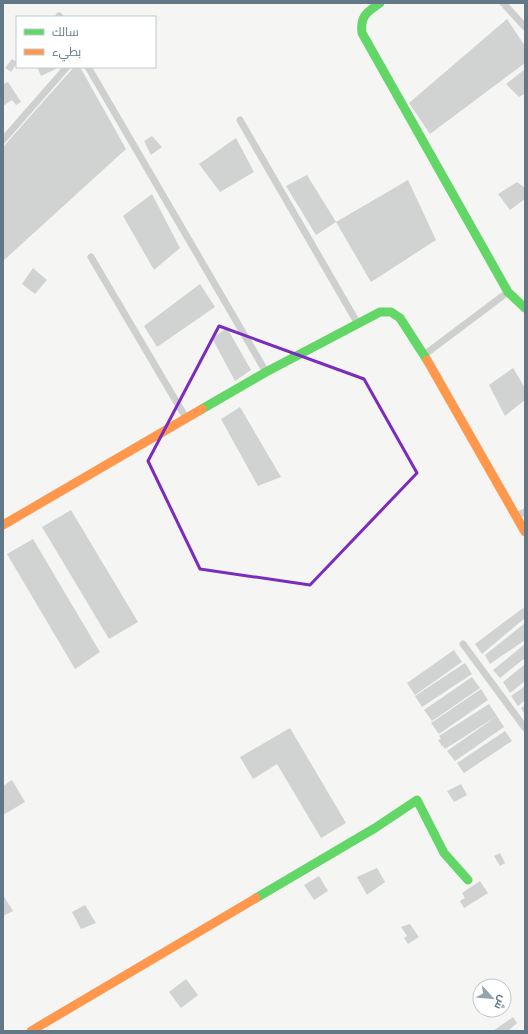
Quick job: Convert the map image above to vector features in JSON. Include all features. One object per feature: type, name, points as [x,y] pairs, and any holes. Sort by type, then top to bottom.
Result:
[{"type":"street","points":[[380,3],[368,12],[362,19],[360,26],[362,33],[508,292],[525,308]]},
{"type":"street","points":[[503,3],[525,27]]},
{"type":"street","points":[[3,140],[66,68]]},
{"type":"street","points":[[89,68],[266,372]]},
{"type":"street","points":[[240,120],[358,324]]},
{"type":"street","points":[[91,257],[186,418]]},
{"type":"street","points":[[424,355],[508,292]]},
{"type":"street","points":[[3,525],[266,372],[380,312],[391,311],[400,318],[424,355],[525,532]]},
{"type":"street","points":[[516,516],[525,512]]},
{"type":"street","points":[[463,644],[525,728]]},
{"type":"street","points":[[31,1031],[375,828],[417,800],[444,853],[468,880]]},
{"type":"highlighted area","points":[[219,326],[364,379],[417,473],[310,585],[200,569],[148,461]]},
{"type":"building","points":[[507,19],[525,46],[525,63],[430,134],[409,103]]},
{"type":"building","points":[[12,59],[16,61],[16,64],[11,72],[5,68]]},
{"type":"building","points":[[37,68],[56,68],[56,69],[41,76]]},
{"type":"building","points":[[73,68],[81,68],[126,149],[3,261],[3,147]]},
{"type":"building","points":[[525,69],[525,94],[519,97],[506,84]]},
{"type":"building","points":[[8,82],[21,102],[16,105],[12,100],[3,106],[3,84]]},
{"type":"building","points":[[152,136],[162,147],[151,155],[144,141]]},
{"type":"building","points":[[236,138],[254,172],[220,192],[199,164]]},
{"type":"building","points":[[307,175],[336,222],[316,235],[286,186]]},
{"type":"building","points":[[408,180],[436,240],[371,282],[336,222]]},
{"type":"building","points":[[517,182],[525,188],[525,199],[510,210],[498,194]]},
{"type":"building","points":[[152,194],[180,248],[154,270],[123,216]]},
{"type":"building","points":[[33,268],[47,280],[35,294],[22,284]]},
{"type":"building","points":[[200,284],[215,307],[157,347],[144,326]]},
{"type":"building","points":[[227,328],[251,370],[235,381],[212,338]]},
{"type":"building","points":[[513,368],[525,388],[525,400],[505,416],[489,385]]},
{"type":"building","points":[[240,407],[281,477],[258,486],[221,419]]},
{"type":"building","points":[[71,510],[138,622],[109,639],[42,527]]},
{"type":"building","points":[[33,539],[100,652],[75,669],[7,554]]},
{"type":"building","points":[[523,608],[525,611],[525,618],[482,654],[475,644]]},
{"type":"building","points":[[525,623],[525,640],[490,664],[485,655]]},
{"type":"building","points":[[525,644],[525,658],[500,678],[493,670]]},
{"type":"building","points":[[454,650],[462,662],[415,695],[407,683]]},
{"type":"building","points":[[465,663],[472,674],[422,707],[415,696]]},
{"type":"building","points":[[525,664],[525,681],[510,693],[503,682]]},
{"type":"building","points":[[472,677],[480,688],[432,721],[424,710]]},
{"type":"building","points":[[525,686],[525,700],[518,706],[511,696]]},
{"type":"building","points":[[481,689],[488,700],[439,734],[431,723]]},
{"type":"building","points":[[489,704],[497,716],[445,749],[442,746],[438,740],[441,739],[439,736]]},
{"type":"building","points":[[525,705],[525,715],[521,708]]},
{"type":"building","points":[[497,716],[504,727],[455,761],[447,751]]},
{"type":"building","points":[[290,728],[346,823],[321,838],[277,764],[253,779],[240,757]]},
{"type":"building","points":[[505,731],[512,741],[464,773],[457,763]]},
{"type":"building","points":[[12,780],[25,802],[3,815],[3,786]]},
{"type":"building","points":[[461,784],[467,795],[454,802],[447,791]]},
{"type":"building","points":[[500,853],[505,863],[500,866],[494,856]]},
{"type":"building","points":[[377,868],[385,882],[367,895],[357,877]]},
{"type":"building","points":[[319,876],[328,891],[314,900],[304,885]]},
{"type":"building","points":[[480,881],[488,893],[464,908],[460,901],[465,898],[462,893]]},
{"type":"building","points":[[3,895],[13,911],[3,916]]},
{"type":"building","points":[[85,905],[96,923],[81,929],[72,912]]},
{"type":"building","points":[[410,924],[419,937],[408,944],[404,938],[407,936],[401,927]]},
{"type":"building","points":[[186,979],[198,995],[181,1008],[169,992]]},
{"type":"building","points":[[513,1017],[517,1023],[508,1031],[493,1031],[512,1018]]},
{"type":"traffic: fast","points":[[380,3],[371,9],[363,18],[362,33],[508,292],[525,308]]},
{"type":"traffic: fast","points":[[202,409],[266,372],[380,312],[391,312],[400,318],[427,360]]},
{"type":"traffic: fast","points":[[256,898],[375,828],[417,800],[444,853],[468,880]]},
{"type":"traffic: slow","points":[[427,360],[525,532]]},
{"type":"traffic: slow","points":[[3,525],[202,409]]},
{"type":"traffic: slow","points":[[31,1031],[256,898]]}]
